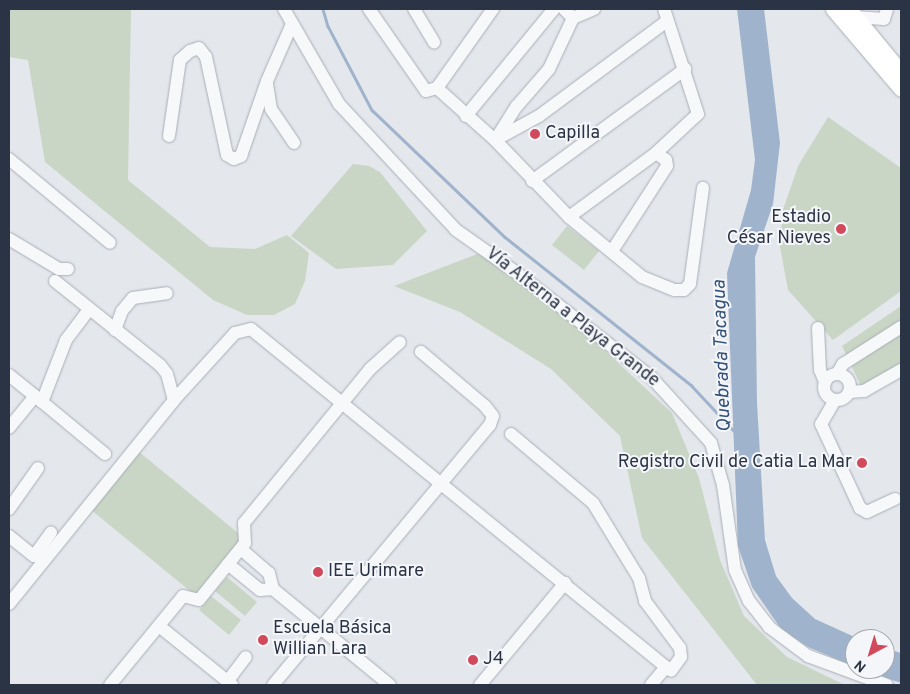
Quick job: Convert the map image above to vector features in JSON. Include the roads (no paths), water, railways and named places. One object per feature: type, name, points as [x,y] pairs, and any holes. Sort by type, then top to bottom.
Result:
[{"type":"main road","points":[[833,9],[901,89]]},
{"type":"main road","points":[[858,11],[901,72]]},
{"type":"street","name":"Vía Alterna a Playa Grande","points":[[284,9],[340,104],[390,162],[456,230],[518,273],[651,377],[711,443],[723,485],[735,570],[750,601],[769,627],[808,656],[888,685]]},
{"type":"street","points":[[369,9],[423,89],[429,92],[437,88],[493,9]]},
{"type":"street","points":[[414,9],[434,42]]},
{"type":"street","points":[[466,116],[554,9]]},
{"type":"street","points":[[564,9],[573,18]]},
{"type":"street","points":[[495,140],[517,106],[549,70],[573,18],[594,9]]},
{"type":"street","points":[[858,11],[885,14]]},
{"type":"street","points":[[495,140],[539,116],[665,15],[685,69],[698,114],[656,153],[569,217]]},
{"type":"street","points":[[169,136],[180,60],[190,50],[199,48],[206,57],[226,155],[234,160],[241,156],[267,81],[292,24]]},
{"type":"street","points":[[532,181],[685,69]]},
{"type":"street","points":[[267,81],[271,110],[294,143]]},
{"type":"street","points":[[437,88],[495,140],[532,181],[569,217],[642,277],[675,290],[684,290],[690,284],[703,188]]},
{"type":"street","points":[[612,251],[667,166],[666,160],[656,153]]},
{"type":"street","points":[[9,158],[110,243]]},
{"type":"street","points":[[9,239],[59,269],[68,270]]},
{"type":"street","points":[[55,281],[160,365],[167,374],[174,400]]},
{"type":"street","points":[[115,330],[122,311],[132,298],[166,293]]},
{"type":"street","points":[[9,428],[38,399],[66,340],[89,308]]},
{"type":"street","points":[[825,382],[837,374],[843,364],[901,327]]},
{"type":"street","points":[[9,604],[174,400],[235,333],[243,328],[260,334],[666,667],[651,685]]},
{"type":"street","points":[[818,328],[820,370],[825,382],[825,393],[835,400]]},
{"type":"street","points":[[110,685],[183,596],[199,600],[245,544],[244,522],[370,369],[400,342]]},
{"type":"street","points":[[273,685],[490,425],[493,416],[421,352]]},
{"type":"street","points":[[895,499],[867,512],[860,508],[821,424],[822,417],[835,400],[843,398],[849,392],[864,391],[901,370]]},
{"type":"street","points":[[837,374],[847,380],[849,392]]},
{"type":"street","points":[[9,375],[105,454]]},
{"type":"street","points":[[511,434],[593,503],[639,578],[645,601],[680,648],[680,657],[671,671]]},
{"type":"street","points":[[9,509],[38,468]]},
{"type":"street","points":[[9,536],[34,556],[51,533]]},
{"type":"street","points":[[240,549],[269,573],[273,589],[390,685]]},
{"type":"street","points":[[228,564],[260,590],[273,589]]},
{"type":"street","points":[[480,685],[565,583]]},
{"type":"street","points":[[159,626],[230,683],[246,657]]},
{"type":"water","points":[[737,9],[764,9],[780,143],[773,204],[755,257],[757,403],[765,540],[776,576],[792,598],[815,619],[845,633],[845,663],[808,647],[781,629],[752,587],[738,546],[727,273],[751,190],[755,160]]},
{"type":"water","points":[[895,651],[901,653],[901,683],[889,679],[895,679]]},
{"type":"waterway","name":"Quebrada Tacagua","points":[[323,9],[328,26],[372,110],[505,237],[692,386],[735,432]]},
{"type":"place","name":"Capilla","points":[[535,134]]},
{"type":"place","name":"Estadio César Nieves","points":[[841,229]]},
{"type":"place","name":"Registro Civil de Catia La Mar","points":[[862,463]]},
{"type":"place","name":"IEE Urimare","points":[[318,572]]},
{"type":"place","name":"Escuela Básica Willian Lara","points":[[263,640]]},
{"type":"place","name":"J4","points":[[473,660]]}]
